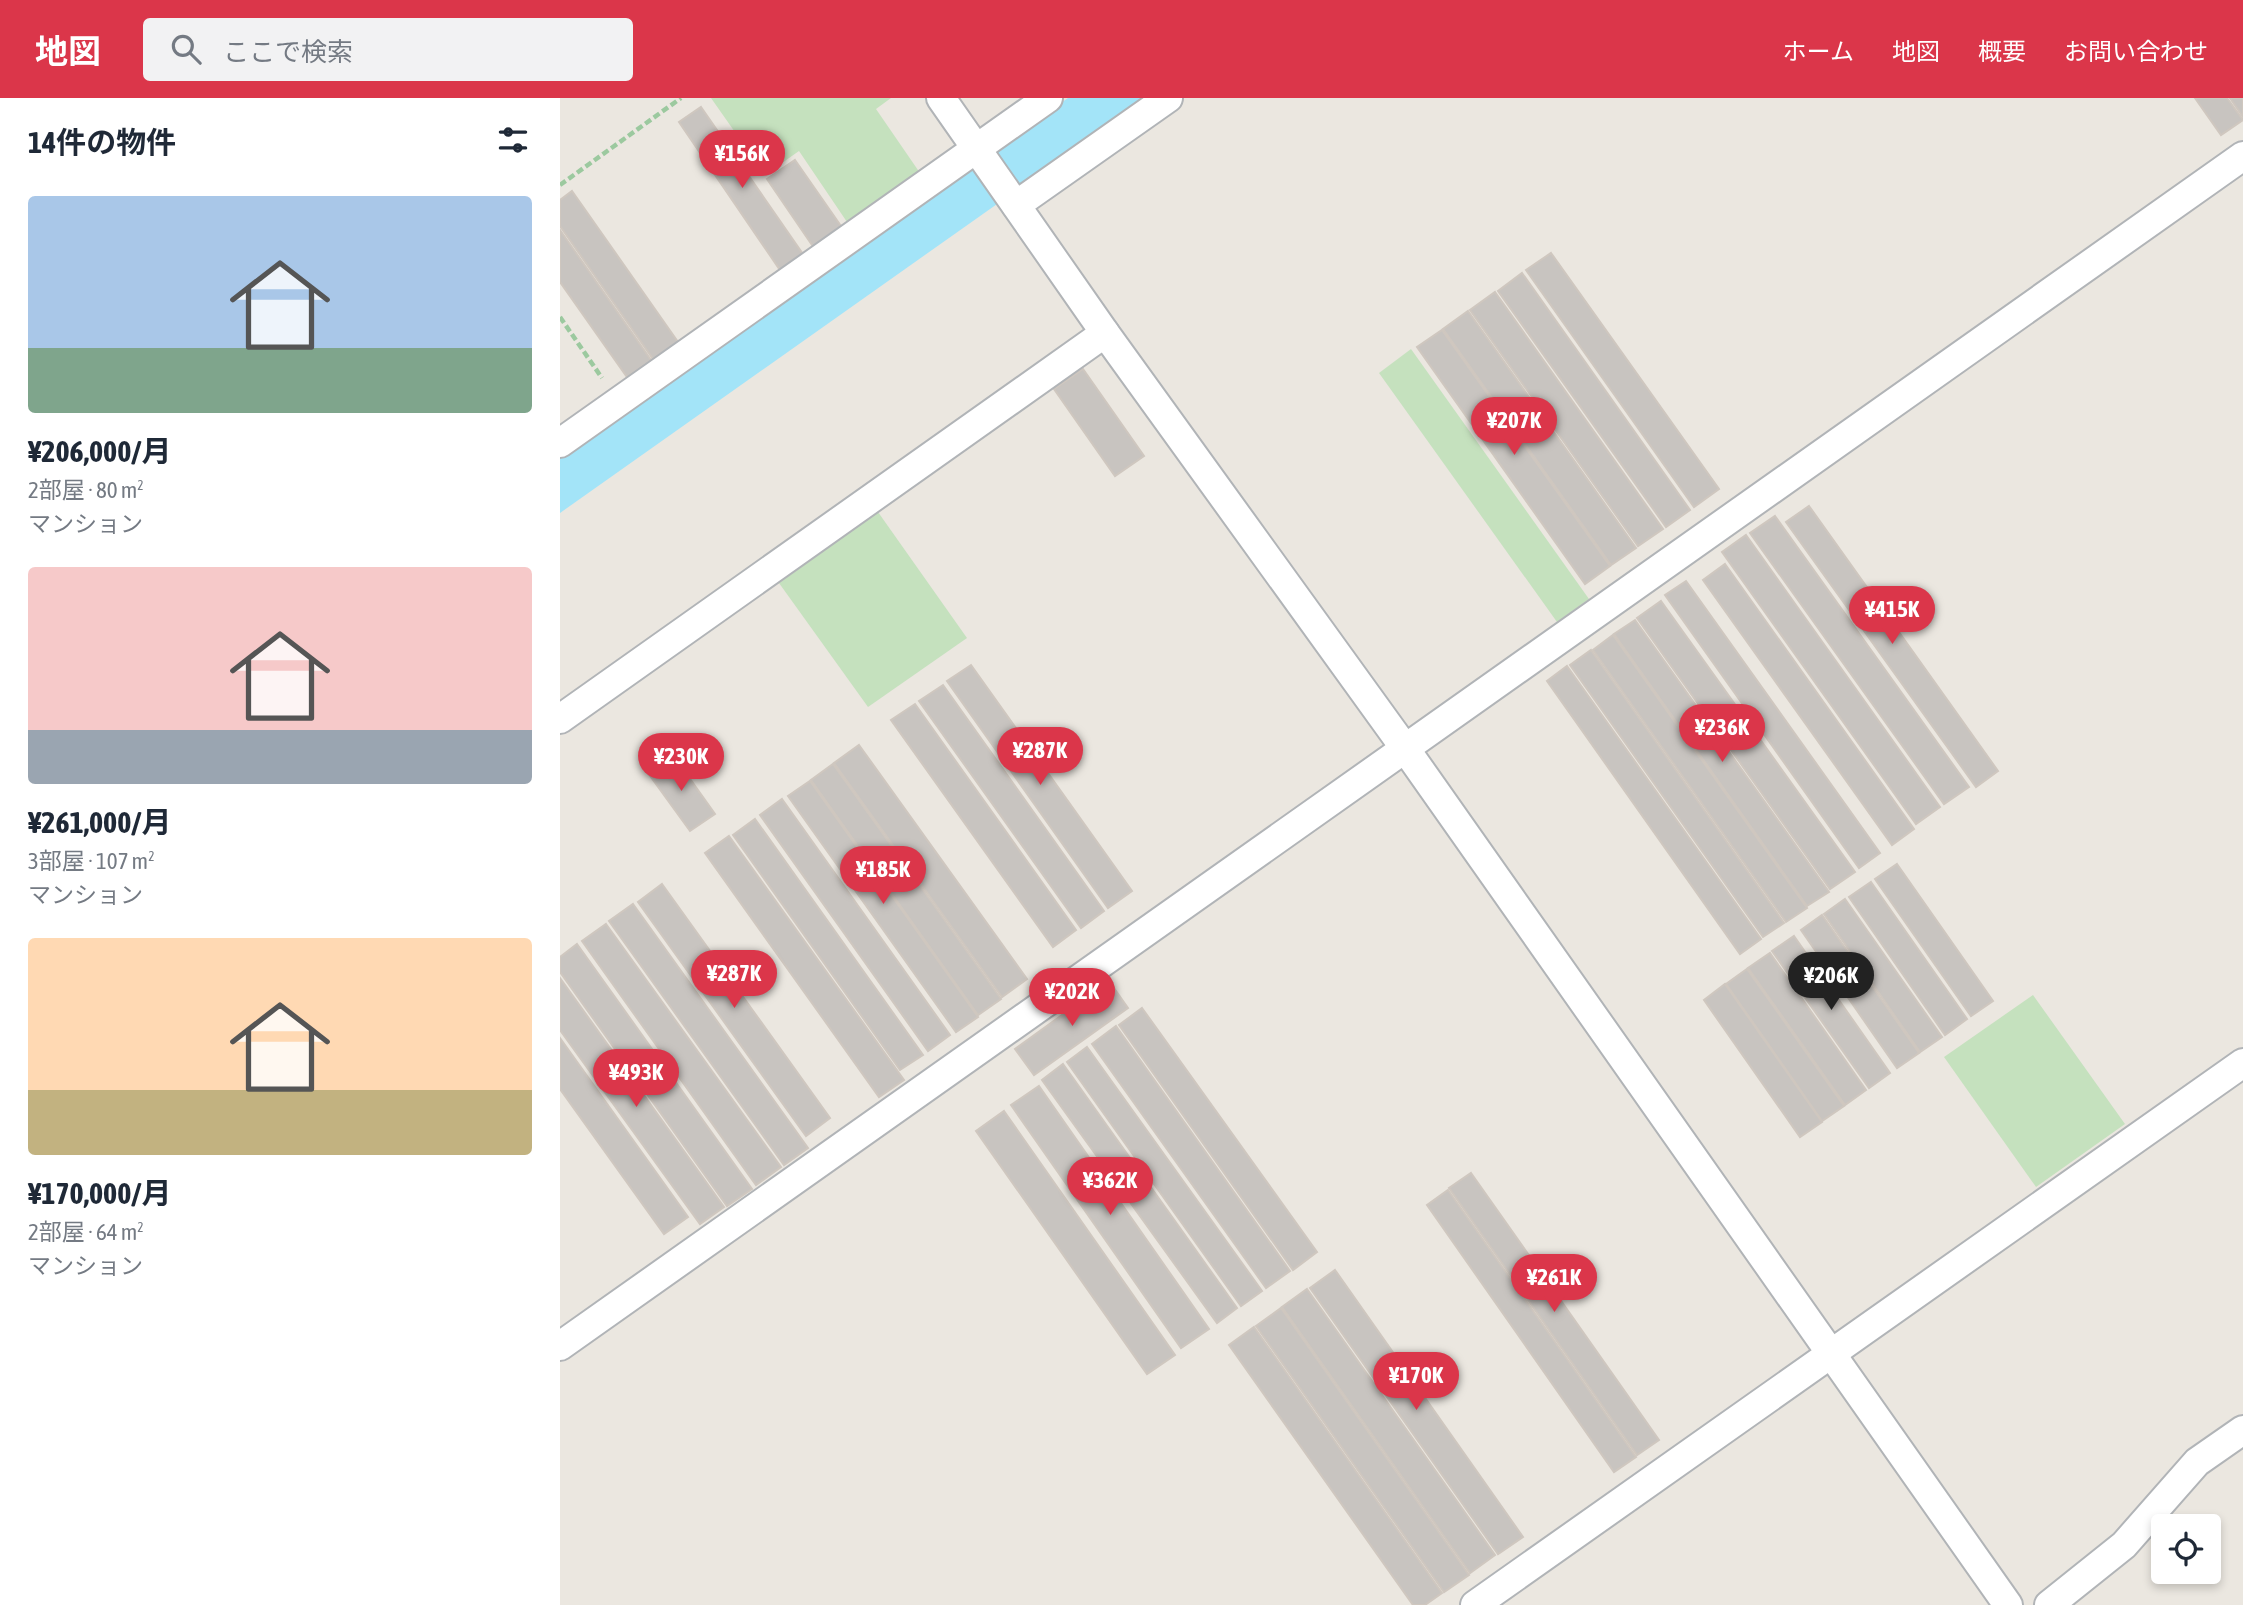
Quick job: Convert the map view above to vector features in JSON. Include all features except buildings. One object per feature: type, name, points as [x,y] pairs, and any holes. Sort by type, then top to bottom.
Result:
[{"type":"street","points":[[941,98],[1105,333],[1404,747],[2008,1605]]},
{"type":"street","points":[[560,443],[1048,98]]},
{"type":"street","points":[[1016,205],[1168,98]]},
{"type":"street","points":[[560,1346],[2243,156]]},
{"type":"street","points":[[560,719],[1105,333]]},
{"type":"street","points":[[1475,1605],[2243,1063]]},
{"type":"street","points":[[2049,1605],[2124,1545],[2197,1462],[2243,1430]]},
{"type":"path","points":[[560,185],[681,98]]},
{"type":"path","points":[[560,317],[619,401]]},
{"type":"green space","points":[[711,98],[891,98],[876,109],[920,173],[847,222],[799,151],[765,175]]},
{"type":"green space","points":[[1411,349],[1589,599],[1557,622],[1379,373]]},
{"type":"green space","points":[[878,512],[967,638],[868,707],[779,583]]},
{"type":"green space","points":[[2033,995],[2125,1124],[2036,1187],[1944,1057]]},
{"type":"water","points":[[1068,98],[1147,98],[560,513],[560,453]]}]
